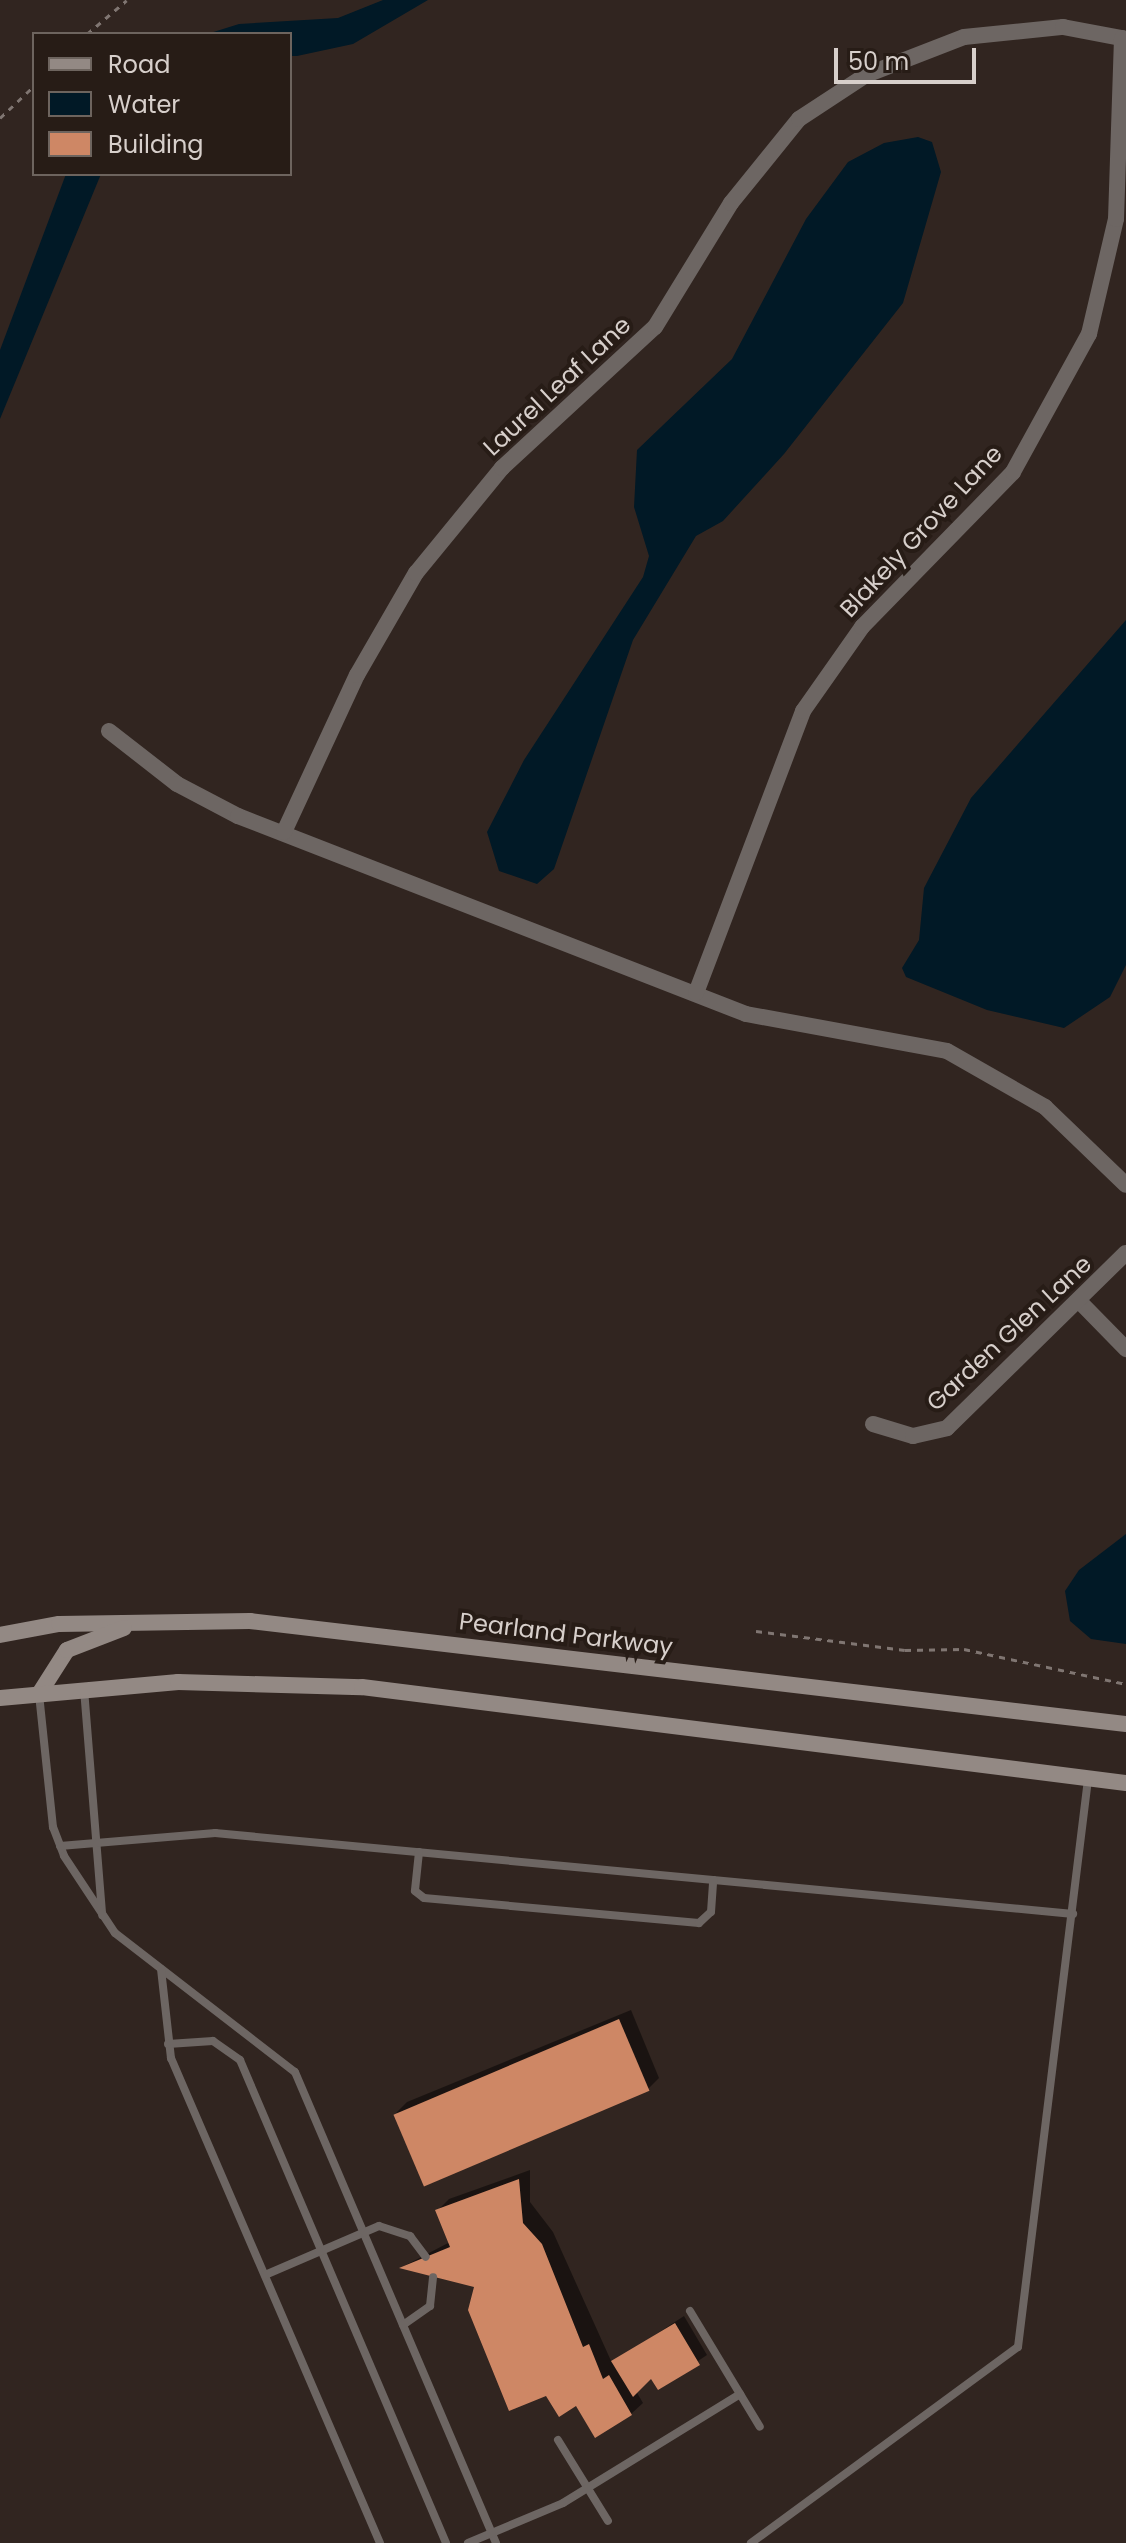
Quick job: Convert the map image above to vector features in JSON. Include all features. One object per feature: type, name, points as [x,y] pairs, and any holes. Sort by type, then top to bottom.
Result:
[{"type":"main road","name":"Pearland Parkway","points":[[0,1635],[160,1619],[250,1621],[1126,1724]]},
{"type":"main road","points":[[39,1694],[67,1650],[160,1619]]},
{"type":"main road","points":[[0,1698],[84,1689],[264,1680],[362,1687],[1126,1783]]},
{"type":"street","name":"Laurel Leaf Lane","points":[[284,832],[357,675],[416,573],[502,468],[655,327],[753,172],[799,119],[866,75],[964,37],[1063,27],[1124,39]]},
{"type":"street","name":"Blakely Grove Lane","points":[[696,993],[803,711],[862,627],[1013,472],[1089,334],[1117,207],[1124,39]]},
{"type":"street","points":[[109,731],[204,800],[696,993],[781,1024],[901,1039],[959,1056],[1045,1107],[1126,1185]]},
{"type":"street","name":"Garden Glen Lane","points":[[873,1424],[913,1436],[947,1428],[1080,1302],[1126,1253]]},
{"type":"street","points":[[1080,1302],[1126,1349]]},
{"type":"lane","points":[[84,1689],[102,1916]]},
{"type":"lane","points":[[39,1694],[60,1846],[102,1916],[161,1969],[295,2072],[496,2543]]},
{"type":"lane","points":[[751,2543],[994,2372],[1018,2347],[1088,1779]]},
{"type":"lane","points":[[60,1846],[215,1833],[1073,1914]]},
{"type":"lane","points":[[419,1852],[415,1891],[424,1898],[699,1923],[711,1912],[713,1880]]},
{"type":"lane","points":[[161,1969],[168,2044],[380,2543]]},
{"type":"lane","points":[[168,2044],[213,2041],[240,2060],[446,2543]]},
{"type":"lane","points":[[265,2275],[364,2233],[393,2227],[426,2257]]},
{"type":"lane","points":[[403,2325],[430,2306],[433,2277]]},
{"type":"lane","points":[[690,2311],[760,2427]]},
{"type":"lane","points":[[468,2543],[588,2488],[740,2394]]},
{"type":"lane","points":[[558,2440],[608,2521]]},
{"type":"path","points":[[89,32],[127,0]]},
{"type":"path","points":[[0,118],[32,88]]},
{"type":"path","points":[[756,1631],[905,1650],[964,1649],[1126,1684]]},
{"type":"water","points":[[383,0],[428,0],[353,44],[297,56],[292,56],[292,32],[213,32],[239,24],[338,18]]},
{"type":"water","points":[[918,137],[932,142],[941,172],[903,303],[784,454],[723,521],[696,536],[633,640],[554,869],[537,884],[499,871],[487,832],[524,760],[643,577],[649,556],[634,507],[637,450],[732,359],[806,219],[848,162],[884,143]]},
{"type":"water","points":[[65,176],[100,176],[0,419],[0,350]]},
{"type":"water","points":[[1126,620],[1126,965],[1110,997],[1064,1028],[987,1010],[906,977],[902,968],[919,940],[924,888],[971,798]]},
{"type":"water","points":[[1126,1534],[1126,1644],[1091,1639],[1070,1621],[1065,1591],[1079,1570]]},
{"type":"building","points":[[619,2019],[649,2091],[424,2187],[393,2115]]},
{"type":"building","points":[[519,2179],[523,2223],[542,2244],[583,2347],[589,2344],[603,2379],[609,2375],[632,2415],[595,2438],[576,2406],[559,2417],[546,2396],[509,2411],[468,2310],[474,2287],[399,2268],[450,2247],[435,2210]]},
{"type":"building","points":[[675,2323],[700,2365],[658,2390],[651,2379],[633,2397],[611,2361]]}]
